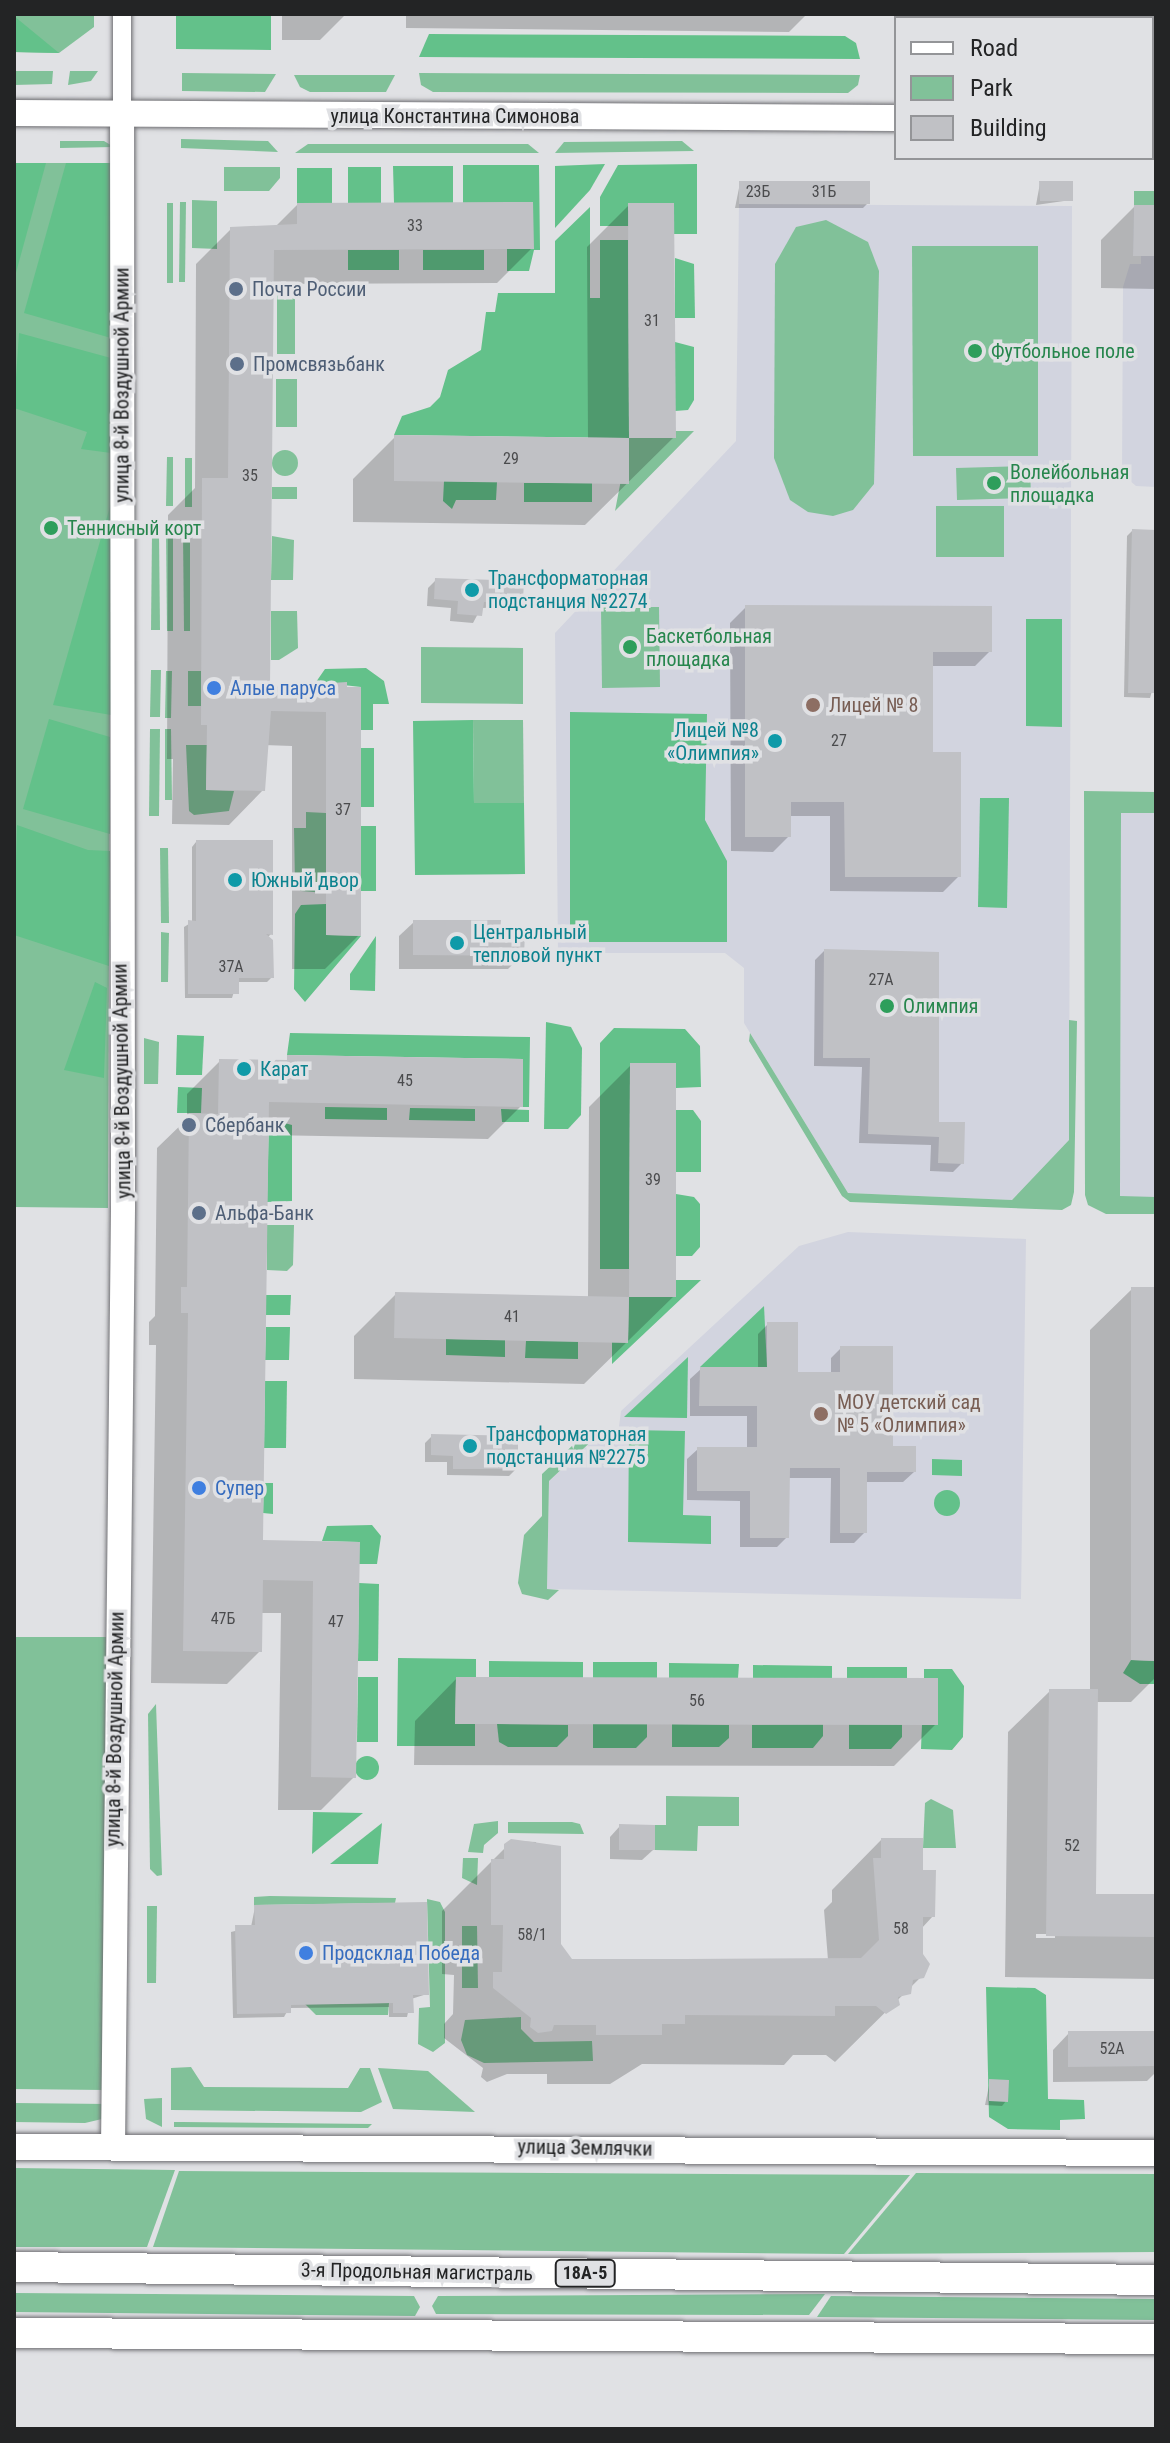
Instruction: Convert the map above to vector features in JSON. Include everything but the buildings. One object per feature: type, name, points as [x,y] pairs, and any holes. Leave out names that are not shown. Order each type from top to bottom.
[{"type":"highway","name":"3-я Продольная магистраль","points":[[14,2267],[1156,2280]]},
{"type":"highway","points":[[14,2333],[1156,2339]]},
{"type":"main road","name":"улица Константина Симонова","points":[[14,113],[894,118]]},
{"type":"main road","name":"улица Землячки","points":[[14,2147],[1156,2153]]},
{"type":"street","name":"улица 8-й Воздушной Армии","points":[[113,2148],[123,1219],[122,14]]},
{"type":"shaded area","points":[[935,14],[1118,14],[1026,16]]},
{"type":"shaded area","name":"Лицей № 8","points":[[739,204],[1072,206],[1069,1140],[1012,1200],[848,1193],[744,1023],[744,968],[725,953],[558,953],[555,633],[736,441]]},
{"type":"shaded area","points":[[1134,205],[1156,205],[1156,487],[1136,486],[1122,474],[1123,287],[1130,264],[1141,264],[1141,256],[1133,256]]},
{"type":"shaded area","points":[[1121,813],[1156,813],[1156,1197],[1120,1197]]},
{"type":"shaded area","name":"МОУ детский сад № 5 «Олимпия»","points":[[848,1232],[1026,1239],[1021,1599],[547,1589],[549,1481],[599,1435],[618,1434],[621,1411],[799,1246]]},
{"type":"green space","points":[[14,14],[94,14],[94,27],[59,53],[14,52]]},
{"type":"green space","points":[[176,14],[271,14],[271,50],[176,49]]},
{"type":"green space","points":[[14,16],[59,53],[14,52]]},
{"type":"green space","points":[[429,34],[845,36],[856,43],[860,59],[419,57]]},
{"type":"green space","points":[[14,71],[53,71],[52,84],[14,85]]},
{"type":"green space","points":[[70,71],[98,71],[91,81],[68,85]]},
{"type":"green space","points":[[182,73],[276,74],[265,92],[182,91]]},
{"type":"green space","points":[[419,73],[860,75],[858,85],[848,93],[433,92],[421,85]]},
{"type":"green space","points":[[294,75],[395,75],[386,92],[310,92],[300,87]]},
{"type":"green space","points":[[181,139],[268,141],[278,152],[181,148]]},
{"type":"green space","points":[[60,141],[104,141],[114,147],[60,148]]},
{"type":"green space","points":[[682,141],[694,151],[555,153],[564,142]]},
{"type":"green space","points":[[308,144],[528,144],[539,153],[295,153]]},
{"type":"green space","points":[[14,163],[112,163],[108,1208],[14,1207]]},
{"type":"green space","points":[[14,163],[46,163],[14,280]]},
{"type":"green space","points":[[66,163],[112,163],[111,338],[24,313]]},
{"type":"green space","points":[[605,164],[590,190],[555,228],[555,166]]},
{"type":"green space","points":[[697,164],[697,234],[674,234],[673,203],[628,226],[600,226],[600,197],[618,165]]},
{"type":"green space","points":[[463,165],[539,165],[540,250],[534,250],[529,271],[507,271],[507,249],[533,249],[533,203],[463,203]]},
{"type":"green space","points":[[393,166],[453,166],[453,203],[394,203]]},
{"type":"green space","points":[[224,167],[280,167],[280,178],[269,191],[224,191]]},
{"type":"green space","points":[[348,167],[381,167],[381,203],[348,203]]},
{"type":"green space","points":[[297,168],[332,168],[332,203],[297,203]]},
{"type":"green space","points":[[1134,191],[1156,191],[1156,205],[1134,205]]},
{"type":"green space","points":[[192,200],[217,201],[217,249],[192,248]]},
{"type":"green space","points":[[180,202],[186,202],[185,282],[179,282]]},
{"type":"green space","points":[[167,203],[173,203],[173,283],[167,283]]},
{"type":"green space","points":[[590,207],[590,298],[600,298],[600,240],[628,240],[629,438],[394,435],[402,416],[430,407],[440,397],[448,370],[481,350],[486,312],[495,312],[498,293],[555,293],[555,241]]},
{"type":"green space","points":[[826,220],[868,242],[879,271],[874,484],[853,510],[833,516],[808,512],[790,500],[774,458],[775,264],[796,227]]},
{"type":"green space","name":"Футбольное поле","points":[[912,246],[1038,246],[1038,456],[913,456]]},
{"type":"green space","points":[[348,250],[399,250],[399,270],[348,270]]},
{"type":"green space","points":[[423,250],[484,250],[484,270],[423,270]]},
{"type":"green space","points":[[675,258],[694,264],[695,318],[675,318]]},
{"type":"green space","points":[[277,289],[295,289],[295,354],[277,354]]},
{"type":"green space","points":[[19,333],[111,358],[111,453],[81,449],[87,432],[14,408]]},
{"type":"green space","points":[[675,342],[694,347],[694,400],[688,410],[675,411]]},
{"type":"green space","points":[[276,379],[297,379],[297,427],[276,427]]},
{"type":"green space","points":[[675,431],[694,431],[615,511],[629,438],[675,438]]},
{"type":"green space","points":[[285,450],[294,454],[298,463],[294,472],[285,476],[276,472],[272,463],[276,454]]},
{"type":"green space","points":[[167,457],[173,457],[173,506],[166,506]]},
{"type":"green space","points":[[185,458],[192,458],[192,507],[185,507]]},
{"type":"green space","name":"Волейбольная площадка","points":[[1030,466],[1031,498],[957,500],[956,468]]},
{"type":"green space","points":[[444,481],[497,482],[496,500],[456,500],[452,509],[443,501]]},
{"type":"green space","points":[[524,483],[592,483],[592,502],[524,502]]},
{"type":"green space","points":[[272,487],[297,487],[297,499],[272,499]]},
{"type":"green space","points":[[111,503],[111,715],[53,705]]},
{"type":"green space","points":[[936,506],[1004,506],[1004,557],[936,557]]},
{"type":"green space","points":[[152,533],[159,533],[160,630],[151,630]]},
{"type":"green space","points":[[166,533],[173,533],[173,631],[167,631]]},
{"type":"green space","points":[[183,533],[190,533],[190,631],[184,631]]},
{"type":"green space","points":[[272,536],[294,540],[293,580],[271,580]]},
{"type":"green space","name":"Баскетбольная площадка","points":[[601,607],[659,607],[660,687],[602,688]]},
{"type":"green space","points":[[271,611],[297,611],[298,648],[279,660],[271,660]]},
{"type":"green space","points":[[1026,619],[1062,619],[1062,727],[1026,726]]},
{"type":"green space","points":[[421,647],[523,648],[523,704],[421,703]]},
{"type":"green space","points":[[366,668],[384,681],[389,704],[373,704],[373,730],[361,730],[361,687],[316,682],[325,669]]},
{"type":"green space","points":[[151,670],[161,670],[160,717],[150,717]]},
{"type":"green space","points":[[166,671],[172,671],[171,718],[165,718]]},
{"type":"green space","points":[[188,671],[201,671],[201,706],[188,706]]},
{"type":"green space","points":[[570,712],[707,714],[705,820],[727,861],[727,942],[570,942]]},
{"type":"green space","points":[[49,719],[110,737],[110,834],[23,809]]},
{"type":"green space","points":[[473,720],[523,720],[524,803],[474,803]]},
{"type":"green space","points":[[473,720],[474,803],[524,803],[525,874],[415,875],[413,721]]},
{"type":"green space","points":[[150,729],[160,729],[159,816],[149,816]]},
{"type":"green space","points":[[165,729],[171,729],[172,800],[165,800]]},
{"type":"green space","points":[[186,745],[207,745],[206,790],[234,791],[229,811],[194,815],[189,811]]},
{"type":"green space","points":[[361,748],[374,748],[374,807],[361,807]]},
{"type":"green space","points":[[1084,791],[1156,792],[1156,813],[1121,813],[1120,1196],[1156,1197],[1156,1214],[1106,1214],[1088,1205],[1085,1195]]},
{"type":"green space","points":[[980,798],[1009,798],[1007,908],[978,907]]},
{"type":"green space","points":[[306,812],[326,813],[326,893],[301,891],[295,884],[294,828],[306,828]]},
{"type":"green space","points":[[17,825],[88,850],[110,851],[109,966],[14,935]]},
{"type":"green space","points":[[361,826],[376,826],[376,891],[361,891]]},
{"type":"green space","points":[[160,848],[168,848],[169,923],[161,923]]},
{"type":"green space","points":[[326,904],[326,935],[361,936],[305,1002],[294,989],[295,914],[301,905]]},
{"type":"green space","points":[[161,932],[169,933],[168,982],[161,982]]},
{"type":"green space","points":[[376,936],[375,991],[350,990],[350,974]]},
{"type":"green space","points":[[95,982],[107,988],[104,1078],[64,1070]]},
{"type":"green space","points":[[1069,1020],[1077,1021],[1074,1192],[1071,1205],[1062,1210],[850,1202],[842,1196],[749,1041],[750,1033],[848,1193],[1012,1200],[1069,1140]]},
{"type":"green space","points":[[546,1022],[571,1027],[582,1048],[581,1115],[568,1129],[544,1129]]},
{"type":"green space","points":[[614,1028],[685,1029],[700,1046],[701,1087],[676,1088],[676,1063],[630,1063],[629,1269],[600,1269],[600,1043]]},
{"type":"green space","points":[[290,1033],[530,1037],[529,1107],[523,1107],[523,1059],[287,1055]]},
{"type":"green space","points":[[177,1035],[204,1036],[202,1075],[176,1075]]},
{"type":"green space","points":[[144,1038],[159,1042],[158,1084],[144,1084]]},
{"type":"green space","points":[[178,1087],[202,1088],[201,1113],[177,1113]]},
{"type":"green space","points":[[325,1107],[387,1108],[387,1120],[325,1119]]},
{"type":"green space","points":[[410,1108],[475,1109],[475,1121],[409,1120]]},
{"type":"green space","points":[[501,1109],[529,1110],[529,1122],[502,1122]]},
{"type":"green space","points":[[676,1110],[693,1110],[701,1121],[701,1172],[676,1172]]},
{"type":"green space","points":[[269,1119],[292,1125],[292,1201],[267,1202]]},
{"type":"green space","points":[[676,1194],[694,1197],[700,1204],[700,1247],[692,1256],[676,1256]]},
{"type":"green space","points":[[267,1225],[294,1225],[293,1265],[287,1271],[267,1270]]},
{"type":"green space","points":[[676,1280],[701,1280],[612,1364],[612,1342],[628,1342],[629,1297],[675,1297]]},
{"type":"green space","points":[[266,1295],[291,1295],[290,1315],[266,1315]]},
{"type":"green space","points":[[764,1306],[767,1367],[700,1367]]},
{"type":"green space","points":[[266,1327],[290,1327],[289,1360],[265,1360]]},
{"type":"green space","points":[[446,1339],[505,1340],[505,1357],[446,1355]]},
{"type":"green space","points":[[526,1341],[578,1341],[578,1359],[525,1358]]},
{"type":"green space","points":[[688,1357],[687,1418],[624,1417]]},
{"type":"green space","points":[[265,1381],[287,1381],[286,1448],[264,1448]]},
{"type":"green space","points":[[618,1430],[598,1435],[549,1481],[547,1589],[559,1590],[548,1600],[522,1594],[518,1583],[524,1535],[542,1516],[542,1474],[587,1432]]},
{"type":"green space","points":[[629,1430],[685,1431],[683,1515],[711,1516],[711,1544],[628,1542]]},
{"type":"green space","points":[[932,1459],[962,1460],[962,1476],[932,1475]]},
{"type":"green space","points":[[264,1483],[273,1483],[273,1514],[263,1513]]},
{"type":"green space","points":[[947,1490],[956,1494],[960,1503],[956,1512],[947,1516],[938,1512],[934,1503],[938,1494]]},
{"type":"green space","points":[[372,1525],[381,1536],[377,1564],[359,1564],[359,1542],[322,1541],[327,1526]]},
{"type":"green space","points":[[359,1583],[379,1584],[378,1661],[358,1661]]},
{"type":"green space","points":[[14,1637],[106,1637],[104,2090],[14,2089]]},
{"type":"green space","points":[[398,1658],[476,1659],[476,1678],[456,1678],[455,1724],[475,1724],[475,1746],[397,1746]]},
{"type":"green space","points":[[1131,1660],[1156,1661],[1156,1684],[1140,1684],[1123,1673]]},
{"type":"green space","points":[[489,1661],[583,1662],[583,1678],[489,1678]]},
{"type":"green space","points":[[593,1662],[657,1662],[657,1678],[593,1678]]},
{"type":"green space","points":[[669,1663],[739,1664],[738,1678],[669,1678]]},
{"type":"green space","points":[[753,1665],[832,1666],[832,1678],[753,1678]]},
{"type":"green space","points":[[847,1667],[907,1667],[907,1678],[847,1678]]},
{"type":"green space","points":[[924,1669],[952,1669],[964,1686],[963,1737],[952,1750],[921,1749],[922,1724],[938,1724],[938,1679],[924,1678]]},
{"type":"green space","points":[[358,1677],[378,1677],[378,1742],[357,1742]]},
{"type":"green space","points":[[156,1704],[162,1875],[157,1876],[150,1869],[148,1714]]},
{"type":"green space","points":[[497,1724],[568,1725],[568,1736],[557,1747],[508,1747],[499,1742]]},
{"type":"green space","points":[[593,1724],[647,1724],[647,1737],[636,1748],[593,1748]]},
{"type":"green space","points":[[672,1724],[729,1725],[729,1738],[719,1747],[672,1747]]},
{"type":"green space","points":[[823,1724],[823,1736],[813,1748],[752,1748],[752,1725]]},
{"type":"green space","points":[[849,1724],[902,1724],[902,1737],[891,1749],[849,1749]]},
{"type":"green space","points":[[367,1756],[378,1763],[379,1768],[372,1779],[367,1780],[356,1773],[355,1768],[362,1757]]},
{"type":"green space","points":[[666,1796],[739,1797],[739,1826],[698,1826],[697,1851],[655,1850],[655,1825],[666,1825]]},
{"type":"green space","points":[[931,1799],[953,1810],[956,1848],[923,1848],[925,1803]]},
{"type":"green space","points":[[313,1812],[363,1813],[312,1854]]},
{"type":"green space","points":[[498,1821],[498,1833],[484,1845],[483,1853],[468,1852],[474,1824]]},
{"type":"green space","points":[[508,1822],[572,1822],[580,1824],[584,1834],[508,1833]]},
{"type":"green space","points":[[382,1823],[378,1864],[330,1864]]},
{"type":"green space","points":[[463,1858],[478,1858],[477,1885],[462,1878]]},
{"type":"green space","points":[[254,1897],[396,1898],[395,1903],[254,1905]]},
{"type":"green space","points":[[427,1899],[440,1902],[445,1912],[445,2043],[433,2052],[418,2044],[419,2008],[430,2007]]},
{"type":"green space","points":[[147,1906],[157,1906],[156,1983],[147,1983]]},
{"type":"green space","points":[[462,1926],[477,1926],[478,1988],[462,1988]]},
{"type":"green space","points":[[986,1987],[1035,1988],[1046,1995],[1048,2099],[1084,2100],[1085,2119],[1060,2120],[1060,2130],[1008,2129],[989,2117]]},
{"type":"green space","points":[[389,2003],[388,2015],[316,2015],[305,2004]]},
{"type":"green space","points":[[521,2017],[521,2029],[534,2042],[592,2041],[593,2061],[484,2063],[467,2055],[461,2040],[465,2020]]},
{"type":"green space","points":[[191,2067],[204,2087],[348,2088],[360,2068],[370,2068],[382,2102],[361,2112],[171,2110],[171,2068]]},
{"type":"green space","points":[[378,2068],[428,2071],[475,2112],[393,2109]]},
{"type":"green space","points":[[162,2098],[162,2127],[146,2119],[144,2099]]},
{"type":"green space","points":[[14,2103],[108,2104],[102,2119],[85,2123],[14,2122]]},
{"type":"green space","points":[[174,2122],[372,2124],[368,2128],[174,2127]]},
{"type":"green space","points":[[14,2168],[175,2170],[147,2247],[14,2247]]},
{"type":"green space","points":[[179,2171],[910,2175],[844,2254],[153,2247]]},
{"type":"green space","points":[[916,2173],[1156,2174],[1156,2252],[848,2254]]},
{"type":"green space","points":[[14,2293],[414,2296],[420,2307],[415,2316],[14,2312]]},
{"type":"green space","points":[[825,2294],[809,2315],[436,2314],[432,2306],[438,2296]]},
{"type":"green space","points":[[831,2296],[1156,2299],[1156,2320],[817,2317]]},
{"type":"place","name":"Почта России","points":[[236,289]]},
{"type":"place","name":"Футбольное поле","points":[[975,351]]},
{"type":"place","name":"Промсвязьбанк","points":[[237,364]]},
{"type":"place","name":"Волейбольная площадка","points":[[994,483]]},
{"type":"place","name":"Теннисный корт","points":[[51,528]]},
{"type":"place","name":"Трансформаторная подстанция №2274","points":[[472,590]]},
{"type":"place","name":"Баскетбольная площадка","points":[[630,647]]},
{"type":"place","name":"Алые паруса","points":[[214,688]]},
{"type":"place","name":"Лицей № 8","points":[[813,705]]},
{"type":"place","name":"Лицей №8 «Олимпия»","points":[[775,741]]},
{"type":"place","name":"Южный двор","points":[[235,880]]},
{"type":"place","name":"Центральный тепловой пункт","points":[[457,943]]},
{"type":"place","name":"Олимпия","points":[[887,1006]]},
{"type":"place","name":"Карат","points":[[244,1069]]},
{"type":"place","name":"Сбербанк","points":[[189,1125]]},
{"type":"place","name":"Альфа-Банк","points":[[199,1213]]},
{"type":"place","name":"МОУ детский сад № 5 «Олимпия»","points":[[821,1414]]},
{"type":"place","name":"Трансформаторная подстанция №2275","points":[[470,1446]]},
{"type":"place","name":"Супер","points":[[199,1488]]},
{"type":"place","name":"Продсклад Победа","points":[[306,1953]]}]
